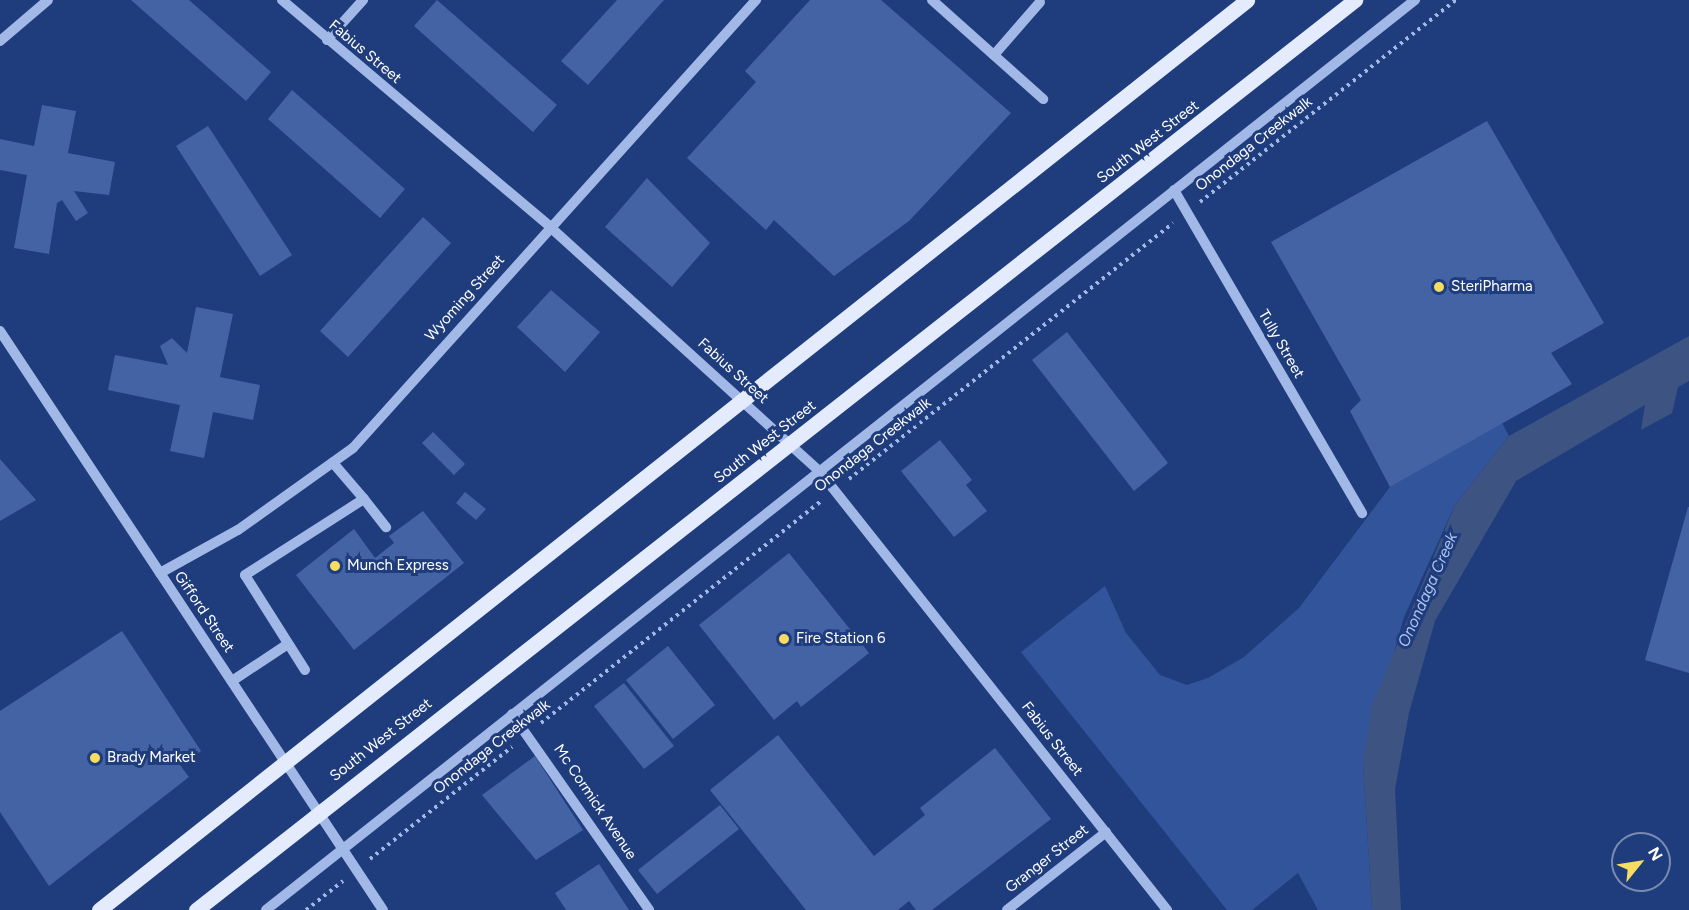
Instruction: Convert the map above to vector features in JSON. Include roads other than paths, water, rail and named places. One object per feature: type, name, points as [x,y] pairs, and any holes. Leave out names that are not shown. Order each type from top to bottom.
[{"type":"main road","points":[[99,910],[1247,0]]},
{"type":"main road","name":"South West Street","points":[[196,910],[1355,0]]},
{"type":"street","points":[[0,41],[48,0]]},
{"type":"street","name":"Fabius Street","points":[[282,0],[549,226],[792,444],[820,472],[836,489],[1167,910]]},
{"type":"street","points":[[327,40],[363,0]]},
{"type":"street","name":"Wyoming Street","points":[[160,573],[238,530],[333,463],[756,0]]},
{"type":"street","points":[[933,0],[1043,99]]},
{"type":"street","points":[[266,910],[1415,0]]},
{"type":"street","points":[[994,55],[1041,2]]},
{"type":"street","name":"Tully Street","points":[[1174,190],[1362,513]]},
{"type":"street","name":"Gifford Street","points":[[0,331],[383,910]]},
{"type":"street","points":[[333,463],[387,527]]},
{"type":"street","points":[[304,670],[245,575],[364,499]]},
{"type":"street","points":[[232,681],[288,644]]},
{"type":"street","name":"Mc Cormick Avenue","points":[[512,714],[649,910]]},
{"type":"street","name":"Granger Street","points":[[1007,910],[1106,832]]},
{"type":"water","name":"Onondaga Creek","points":[[1689,336],[1689,381],[1678,387],[1672,413],[1641,430],[1645,405],[1516,481],[1435,621],[1409,713],[1395,789],[1401,910],[1372,910],[1363,762],[1372,705],[1455,505],[1509,436]]},
{"type":"place","name":"SteriPharma","points":[[1439,287]]},
{"type":"place","name":"Munch Express","points":[[335,566]]},
{"type":"place","name":"Fire Station 6","points":[[784,639]]},
{"type":"place","name":"Brady Market","points":[[95,758]]}]
